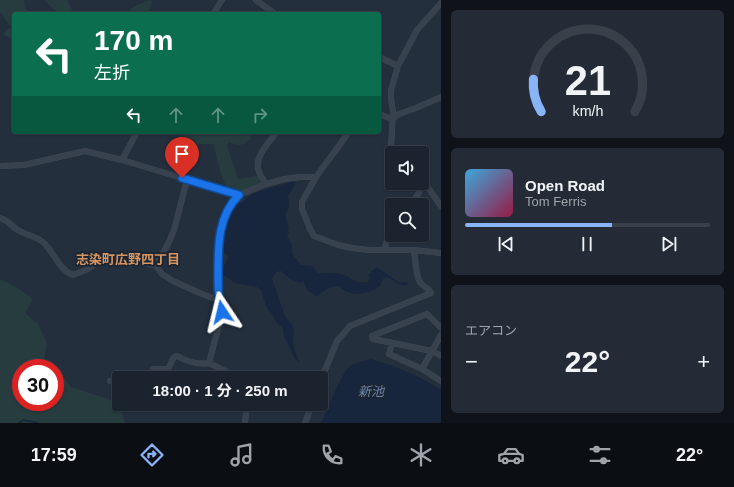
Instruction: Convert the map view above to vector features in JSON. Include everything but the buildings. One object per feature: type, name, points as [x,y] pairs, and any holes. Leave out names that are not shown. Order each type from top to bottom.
[{"type":"street","points":[[214,12],[222,0]]},
{"type":"street","points":[[256,0],[272,12]]},
{"type":"street","points":[[391,146],[393,112],[391,90],[398,66],[417,30],[441,3]]},
{"type":"street","points":[[381,58],[398,66]]},
{"type":"street","points":[[392,119],[399,114],[441,97]]},
{"type":"street","points":[[381,115],[392,119]]},
{"type":"street","points":[[122,160],[136,134]]},
{"type":"street","points":[[266,184],[259,171],[258,164],[263,149],[275,134]]},
{"type":"street","points":[[348,134],[316,177],[302,202],[302,209],[314,236],[338,245],[352,248],[441,252]]},
{"type":"street","points":[[0,166],[24,165],[85,151],[122,160],[239,195]]},
{"type":"street","points":[[209,363],[222,312],[218,300],[219,238],[232,201],[239,195],[266,184],[285,179],[316,177]]},
{"type":"street","points":[[156,266],[174,230],[186,180]]},
{"type":"street","points":[[429,189],[441,206]]},
{"type":"street","points":[[0,218],[8,220],[15,229],[40,239],[46,244],[66,273],[73,275],[86,270],[102,259],[114,259],[130,264],[139,261],[156,266],[162,274],[173,281],[218,300]]},
{"type":"street","points":[[385,250],[387,242]]},
{"type":"street","points":[[325,371],[337,341],[350,326],[432,293],[420,284],[414,250]]},
{"type":"street","points":[[441,328],[427,314],[372,336],[373,339],[432,351],[441,356]]},
{"type":"street","points":[[422,369],[441,335]]},
{"type":"street","points":[[392,344],[389,354],[422,369],[441,381]]},
{"type":"street","points":[[152,371],[153,369],[168,369],[174,357],[177,356],[190,361],[205,364],[209,363],[226,371]]},
{"type":"street","points":[[245,423],[246,411]]},
{"type":"street","points":[[305,423],[309,411]]},
{"type":"green space","points":[[0,0],[24,0],[25,9],[33,12],[12,12],[12,40],[3,34],[11,27],[0,12]]},
{"type":"green space","points":[[45,0],[67,0],[72,10],[72,12],[60,12],[56,11]]},
{"type":"green space","points":[[149,0],[152,2],[148,12],[128,12],[135,6]]},
{"type":"green space","points":[[176,134],[250,134],[251,138],[246,143],[236,145],[229,142],[227,146],[238,179],[258,176],[261,184],[242,192],[226,186],[220,171],[213,144],[200,144],[193,148]]},
{"type":"green space","points":[[0,279],[16,287],[33,299],[25,313],[38,324],[47,343],[44,359],[12,359],[12,411],[64,411],[64,378],[71,387],[112,400],[112,411],[122,411],[125,423],[0,423]]},
{"type":"water","points":[[295,182],[288,196],[289,206],[285,214],[289,228],[287,230],[289,233],[287,237],[292,245],[292,254],[301,265],[312,266],[318,273],[338,273],[363,283],[368,282],[370,278],[369,275],[377,267],[398,282],[408,282],[407,285],[401,285],[386,277],[383,279],[380,286],[364,293],[354,294],[339,286],[336,286],[317,296],[308,291],[303,281],[300,283],[290,279],[281,271],[276,272],[272,279],[285,316],[293,326],[293,343],[300,363],[295,359],[284,336],[283,328],[276,322],[266,306],[261,290],[257,287],[235,283],[223,275],[223,268],[228,258],[227,254],[221,253],[221,243],[223,241],[226,222],[229,214],[236,204],[265,189]]},
{"type":"water","name":"新池","points":[[371,359],[389,365],[425,380],[441,390],[441,423],[321,423],[326,411],[328,411],[328,407],[338,384],[346,370],[350,366]]},
{"type":"waterway","points":[[19,423],[23,420],[38,423]]},
{"type":"district","name":"志染町広野四丁目","points":[[128,259]]},
{"type":"route","points":[[182,178],[239,195],[232,201],[219,238],[218,300],[222,312]]}]
